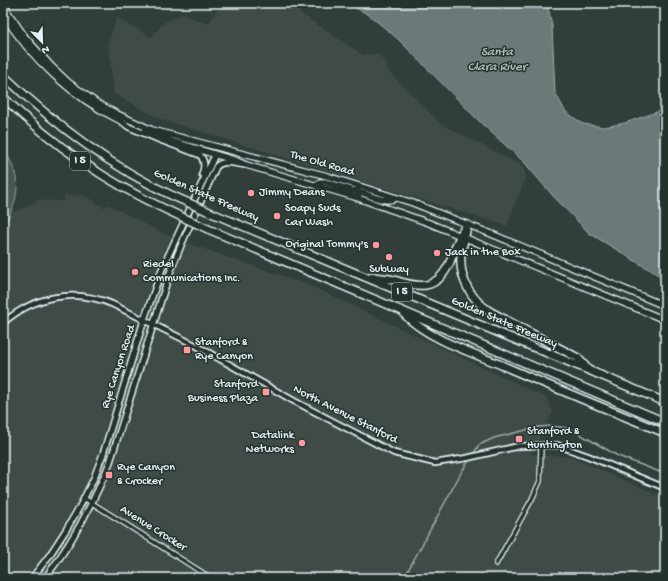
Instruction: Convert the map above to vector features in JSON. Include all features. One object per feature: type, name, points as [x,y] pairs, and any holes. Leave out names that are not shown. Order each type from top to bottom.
[{"type":"highway","name":"Golden State Freeway","points":[[3,75],[47,115],[90,148],[129,172],[173,196],[665,402]]},
{"type":"highway","name":"I 5","points":[[3,97],[36,128],[71,155],[116,183],[167,210],[402,312],[665,422]]},
{"type":"highway","points":[[362,276],[392,280],[410,285],[425,285],[432,283],[442,275],[446,269],[467,225]]},
{"type":"highway","points":[[463,236],[461,254],[462,273],[468,289],[478,303],[502,319],[578,358],[589,370]]},
{"type":"highway","points":[[402,312],[412,322],[451,344],[553,388],[665,433]]},
{"type":"main road","name":"The Old Road","points":[[3,5],[25,37],[48,66]]},
{"type":"main road","name":"The Old Road","points":[[3,14],[19,37],[67,86],[121,122],[144,132],[174,142],[354,197],[463,236],[665,320]]},
{"type":"main road","name":"The Old Road","points":[[55,73],[97,103],[152,130],[327,176],[413,203],[665,306]]},
{"type":"main road","points":[[121,122],[160,140],[194,152],[200,155],[204,160],[204,169],[179,234]]},
{"type":"main road","name":"Rye Canyon Road","points":[[174,261],[173,255],[214,161],[216,147]]},
{"type":"main road","name":"Rye Canyon Road","points":[[32,578],[56,546],[94,478],[103,454],[144,320],[162,269],[215,155]]},
{"type":"main road","name":"Rye Canyon Road","points":[[45,578],[67,548],[92,503],[110,462],[174,261],[218,165],[225,162],[246,165]]},
{"type":"main road","points":[[316,186],[320,182],[325,182],[354,191],[358,190],[360,187]]},
{"type":"main road","points":[[354,197],[363,193],[383,200],[391,201],[396,198]]},
{"type":"street","name":"North Avenue Stanford","points":[[3,323],[30,305],[52,297],[67,295],[100,299],[217,357],[294,401],[394,452],[436,463],[467,458],[519,446],[557,445],[573,450],[665,488]]},
{"type":"street","points":[[496,564],[532,499],[540,481],[541,445]]},
{"type":"street","name":"Avenue Crocker","points":[[84,498],[211,578]]},
{"type":"street","points":[[663,578],[665,573]]},
{"type":"shaded area","points":[[222,3],[295,4],[300,13],[363,55],[376,53],[386,62],[388,71],[441,124],[519,164],[524,170],[526,176],[507,226],[160,119],[114,94],[108,42],[117,18],[151,37],[165,22],[182,14],[208,24]]},
{"type":"shaded area","points":[[3,148],[14,168],[17,187],[13,206],[3,227]]},
{"type":"shaded area","points":[[64,195],[86,196],[105,208],[107,204],[165,234],[190,244],[311,286],[547,398],[553,412],[531,454],[571,457],[665,498],[665,578],[6,578],[3,576],[3,227],[9,214],[28,206],[37,200],[64,201]]},
{"type":"water","name":"Santa Clara River","points":[[346,3],[547,3],[552,25],[555,92],[565,111],[583,124],[604,127],[625,123],[665,109],[665,279],[589,233],[553,196],[524,162],[482,124],[398,39],[369,15]]},
{"type":"waterway","points":[[472,456],[479,445],[494,438],[538,427],[551,426],[568,428],[618,456],[665,474]]},
{"type":"waterway","points":[[404,578],[470,459]]},
{"type":"place","name":"Jimmy Deans","points":[[251,193]]},
{"type":"place","name":"Soapy Suds Car Wash","points":[[277,216]]},
{"type":"place","name":"Original Tommy's","points":[[376,245]]},
{"type":"place","name":"Jack in the Box","points":[[437,253]]},
{"type":"place","name":"Subway","points":[[389,257]]},
{"type":"place","name":"Riedel Communications Inc.","points":[[135,272]]},
{"type":"place","name":"Stanford & Rye Canyon","points":[[187,350]]},
{"type":"place","name":"Stanford Business Plaza","points":[[266,392]]},
{"type":"place","name":"Stanford & Huntington","points":[[519,439]]},
{"type":"place","name":"Datalink Networks","points":[[302,443]]},
{"type":"place","name":"Rye Canyon & Crocker","points":[[109,475]]}]
